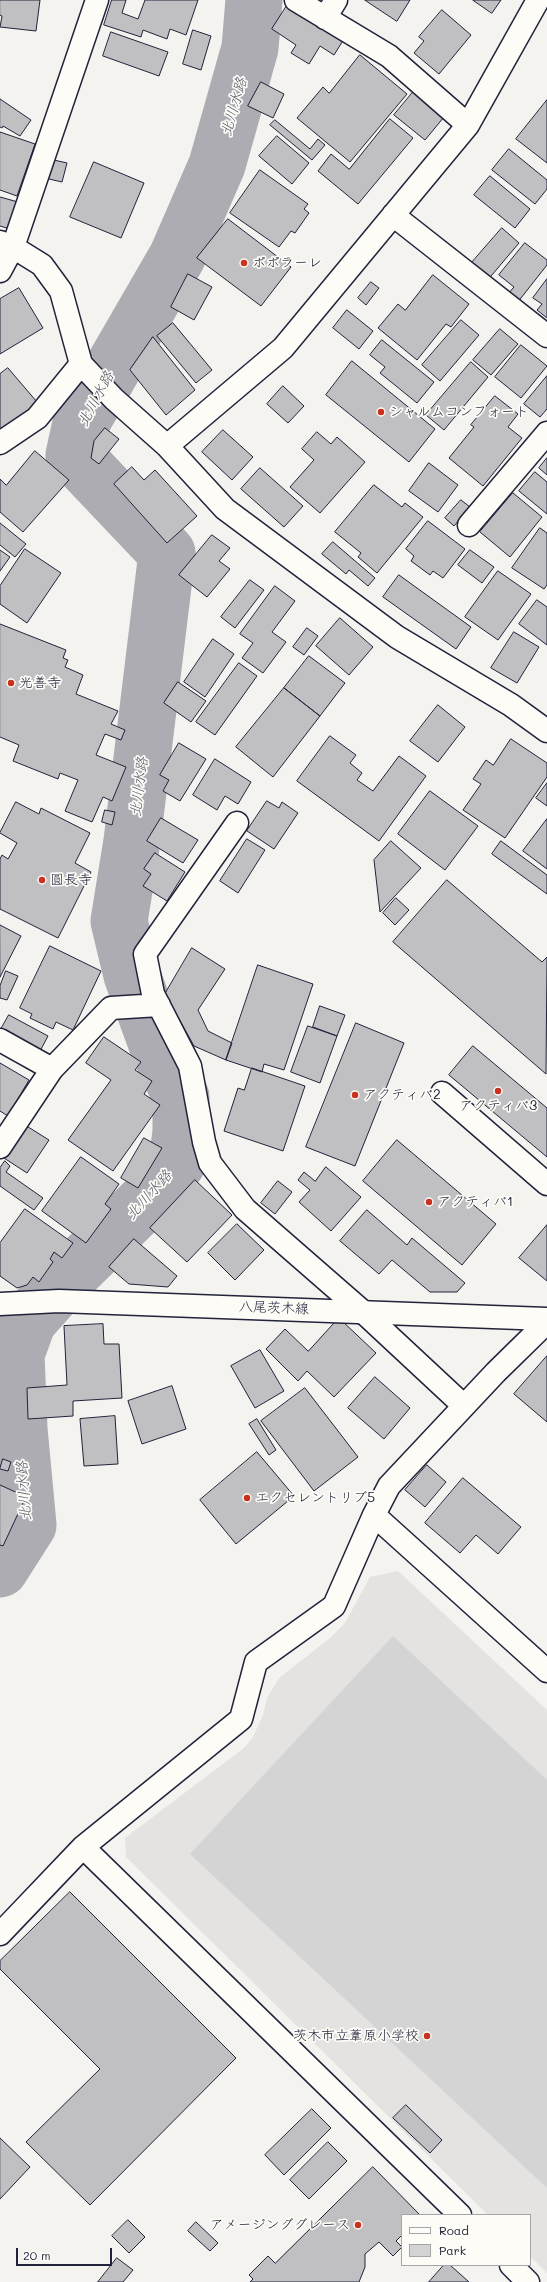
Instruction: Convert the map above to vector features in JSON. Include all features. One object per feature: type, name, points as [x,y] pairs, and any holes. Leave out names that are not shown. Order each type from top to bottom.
[{"type":"street","points":[[0,271],[7,244],[97,0]]},
{"type":"street","points":[[296,0],[331,9],[389,56],[468,125]]},
{"type":"street","points":[[167,446],[284,348],[468,125],[538,0]]},
{"type":"street","points":[[393,215],[547,336]]},
{"type":"street","points":[[7,244],[42,265],[61,291],[81,364],[114,399],[167,446],[225,509],[397,637],[511,705],[547,731]]},
{"type":"street","points":[[0,443],[37,418],[81,364]]},
{"type":"street","points":[[469,525],[547,433]]},
{"type":"street","points":[[237,822],[145,954],[154,994],[190,1066],[204,1142],[210,1163],[245,1209],[362,1311],[464,1406]]},
{"type":"street","points":[[0,1147],[52,1069],[111,1008],[159,1006]]},
{"type":"street","points":[[0,1040],[52,1069]]},
{"type":"street","points":[[442,1093],[547,1184]]},
{"type":"street","name":"八尾茨木線","points":[[9,1303],[58,1301],[362,1311],[547,1320]]},
{"type":"street","points":[[0,1934],[83,1847],[241,1719],[256,1662],[334,1606],[374,1515],[390,1486],[464,1406],[547,1320]]},
{"type":"street","points":[[374,1515],[547,1671]]},
{"type":"street","points":[[83,1847],[459,2214]]},
{"type":"street","points":[[512,2266],[528,2282]]},
{"type":"shaded area","name":"茨木市立葦原小学校","points":[[398,1571],[547,1710],[547,2273],[531,2257],[531,2214],[487,2214],[126,1857],[125,1838],[244,1748],[253,1737],[263,1715],[267,1698],[279,1678],[330,1638],[345,1623],[370,1577]]},
{"type":"green space","name":"茨木市立葦原小学校","points":[[393,1636],[547,1780],[547,2188],[190,1854]]},
{"type":"building","points":[[0,0],[40,0],[36,31],[0,27],[2,16],[0,15]]},
{"type":"building","points":[[112,0],[126,0],[122,13],[138,19],[145,0],[198,0],[186,35],[170,29],[167,39],[143,30],[141,37],[104,25]]},
{"type":"building","points":[[365,0],[410,0],[397,21]]},
{"type":"building","points":[[473,0],[501,0],[492,13]]},
{"type":"building","points":[[288,4],[344,39],[334,55],[320,46],[309,64],[291,53],[296,45],[272,29]]},
{"type":"building","points":[[442,10],[471,35],[439,74],[414,53],[424,41],[419,37]]},
{"type":"building","points":[[193,30],[211,36],[201,70],[183,64]]},
{"type":"building","points":[[111,32],[168,52],[159,76],[103,56]]},
{"type":"building","points":[[360,55],[407,94],[350,162],[297,118],[323,87],[329,93]]},
{"type":"building","points":[[261,82],[284,94],[273,118],[248,106]]},
{"type":"building","points":[[414,91],[444,117],[425,140],[394,115]]},
{"type":"building","points":[[0,99],[31,120],[20,136],[3,126],[2,128],[0,127]]},
{"type":"building","points":[[547,100],[547,163],[516,139]]},
{"type":"building","points":[[390,119],[413,138],[358,204],[318,171],[331,154],[349,169]]},
{"type":"building","points":[[275,120],[310,149],[318,139],[325,145],[312,160],[270,125]]},
{"type":"building","points":[[0,132],[35,144],[17,196],[0,190]]},
{"type":"building","points":[[277,136],[309,163],[292,184],[259,156]]},
{"type":"building","points":[[509,149],[547,180],[547,189],[535,204],[492,170]]},
{"type":"building","points":[[54,160],[67,163],[62,182],[49,179]]},
{"type":"building","points":[[94,162],[144,183],[121,238],[70,217]]},
{"type":"building","points":[[260,170],[308,204],[304,209],[309,213],[295,233],[291,231],[279,247],[230,213]]},
{"type":"building","points":[[490,176],[530,209],[515,228],[474,195]]},
{"type":"building","points":[[0,197],[18,202],[10,229],[0,226]]},
{"type":"building","name":"ポポラーレ","points":[[228,219],[291,267],[261,306],[197,258]]},
{"type":"building","points":[[502,228],[519,243],[486,282],[468,267]]},
{"type":"building","points":[[525,243],[547,260],[547,265],[517,303],[507,295],[514,287],[499,275]]},
{"type":"building","points":[[188,274],[212,287],[194,320],[171,307]]},
{"type":"building","points":[[433,275],[469,304],[451,327],[446,324],[417,360],[378,328],[398,304],[405,310]]},
{"type":"building","points":[[547,279],[547,318],[537,310],[542,304],[533,298]]},
{"type":"building","points":[[371,282],[379,288],[366,305],[358,298]]},
{"type":"building","points":[[19,288],[43,328],[0,354],[0,299]]},
{"type":"building","points":[[347,310],[373,331],[359,349],[333,328]]},
{"type":"building","points":[[461,320],[479,335],[440,381],[422,365]]},
{"type":"building","points":[[173,323],[212,370],[196,383],[157,336]]},
{"type":"building","points":[[500,329],[518,344],[491,375],[473,360]]},
{"type":"building","points":[[153,337],[195,390],[166,415],[130,370]]},
{"type":"building","points":[[382,340],[434,382],[417,403],[380,373],[385,367],[370,355]]},
{"type":"building","points":[[521,345],[547,366],[521,398],[495,377]]},
{"type":"building","name":"シャルムコンフォート","points":[[352,361],[435,429],[409,462],[326,395]]},
{"type":"building","points":[[471,362],[488,377],[444,430],[426,415]]},
{"type":"building","points":[[8,368],[37,402],[0,435],[0,374]]},
{"type":"building","points":[[547,376],[547,409],[540,417],[524,404]]},
{"type":"building","points":[[283,386],[304,406],[288,423],[267,404]]},
{"type":"building","points":[[495,396],[518,414],[508,427],[522,438],[483,486],[449,458],[474,427],[471,425]]},
{"type":"building","points":[[105,428],[119,439],[99,464],[91,458],[94,441]]},
{"type":"building","points":[[223,430],[253,457],[232,480],[202,452]]},
{"type":"building","points":[[317,432],[331,444],[337,437],[365,462],[320,513],[290,487],[314,460],[302,449]]},
{"type":"building","points":[[35,451],[69,480],[23,532],[0,512],[0,479],[6,485]]},
{"type":"building","points":[[547,458],[547,475],[539,468]]},
{"type":"building","points":[[429,463],[458,485],[438,512],[409,491]]},
{"type":"building","points":[[132,467],[144,480],[155,470],[197,516],[167,543],[114,484]]},
{"type":"building","points":[[260,468],[303,506],[284,527],[241,489]]},
{"type":"building","points":[[535,472],[547,482],[547,514],[519,491]]},
{"type":"building","points":[[374,485],[402,507],[405,503],[423,517],[377,573],[358,557],[361,553],[335,532]]},
{"type":"building","points":[[513,493],[542,517],[510,557],[480,532]]},
{"type":"building","points":[[461,500],[470,507],[454,526],[445,518]]},
{"type":"building","points":[[428,521],[465,549],[443,578],[433,571],[430,575],[411,561],[414,556],[406,549]]},
{"type":"building","points":[[0,523],[26,544],[15,557],[0,545]]},
{"type":"building","points":[[540,528],[547,533],[547,585],[544,589],[512,568]]},
{"type":"building","points":[[212,535],[230,548],[219,561],[230,569],[207,597],[179,575]]},
{"type":"building","points":[[333,542],[375,578],[368,586],[349,570],[346,574],[322,554]]},
{"type":"building","points":[[25,549],[61,573],[27,623],[0,604],[0,586]]},
{"type":"building","points":[[0,550],[10,557],[0,571]]},
{"type":"building","points":[[470,550],[494,567],[482,583],[458,565]]},
{"type":"building","points":[[498,571],[531,594],[498,640],[465,617]]},
{"type":"building","points":[[399,575],[471,627],[456,649],[383,597]]},
{"type":"building","points":[[250,580],[264,590],[235,628],[221,617]]},
{"type":"building","points":[[275,586],[295,601],[272,632],[286,642],[263,673],[242,658],[253,643],[240,634]]},
{"type":"building","points":[[537,600],[547,607],[547,645],[519,624]]},
{"type":"building","points":[[340,618],[373,647],[349,675],[316,646]]},
{"type":"building","points":[[0,624],[66,650],[63,658],[68,660],[65,667],[83,675],[76,694],[118,711],[111,724],[125,730],[121,740],[105,734],[96,755],[126,767],[112,801],[103,797],[92,822],[65,811],[78,780],[60,773],[58,779],[13,761],[19,745],[0,737]]},
{"type":"building","points":[[307,628],[318,636],[304,655],[293,647]]},
{"type":"building","points":[[514,632],[539,647],[517,683],[491,668]]},
{"type":"building","points":[[213,639],[234,654],[205,697],[184,682]]},
{"type":"building","points":[[309,656],[345,683],[320,716],[284,688]]},
{"type":"building","points":[[239,663],[257,676],[215,735],[196,722]]},
{"type":"building","points":[[178,682],[206,701],[191,722],[164,703]]},
{"type":"building","points":[[284,688],[320,716],[273,777],[236,747]]},
{"type":"building","points":[[438,705],[465,727],[438,762],[410,741]]},
{"type":"building","points":[[330,736],[356,755],[350,763],[362,773],[357,780],[373,791],[399,756],[426,776],[379,841],[297,781]]},
{"type":"building","points":[[511,739],[547,763],[547,777],[505,838],[463,810],[481,784],[473,779],[486,760],[493,765]]},
{"type":"building","points":[[179,743],[206,759],[180,801],[163,791],[169,780],[160,775]]},
{"type":"building","points":[[215,759],[251,782],[238,804],[225,796],[217,810],[193,795]]},
{"type":"building","points":[[547,783],[547,806],[536,798]]},
{"type":"building","points":[[430,791],[478,826],[445,870],[398,834]]},
{"type":"building","points":[[267,801],[279,808],[282,802],[298,813],[274,849],[247,831]]},
{"type":"building","points":[[16,802],[39,814],[41,808],[90,833],[75,863],[91,872],[58,938],[0,909],[0,859],[2,855],[8,859],[17,843],[0,833]]},
{"type":"building","points":[[105,810],[115,812],[112,825],[102,822]]},
{"type":"building","points":[[161,818],[198,840],[183,863],[147,841]]},
{"type":"building","points":[[547,819],[547,869],[523,851]]},
{"type":"building","points":[[247,839],[265,850],[238,893],[220,881]]},
{"type":"building","points":[[391,841],[421,868],[380,912],[374,860]]},
{"type":"building","points":[[501,841],[547,875],[547,894],[492,854]]},
{"type":"building","points":[[155,853],[185,872],[167,901],[143,886],[151,874],[144,869]]},
{"type":"building","points":[[447,880],[542,962],[547,957],[546,1074],[393,942]]},
{"type":"building","points":[[396,898],[409,910],[395,925],[383,913]]},
{"type":"building","points":[[0,925],[21,936],[0,977]]},
{"type":"building","points":[[50,946],[101,971],[73,1030],[56,1022],[53,1029],[30,1018],[32,1014],[20,1008]]},
{"type":"building","points":[[192,948],[225,969],[198,1010],[208,1031],[232,1043],[226,1060],[194,1046],[165,994]]},
{"type":"building","points":[[258,965],[313,984],[284,1070],[264,1064],[262,1072],[226,1060]]},
{"type":"building","points":[[6,971],[18,976],[7,1000],[0,998],[0,986]]},
{"type":"building","points":[[320,1006],[345,1015],[337,1036],[313,1027]]},
{"type":"building","points":[[9,1015],[48,1036],[39,1053],[0,1031]]},
{"type":"building","name":"アクティバ2","points":[[356,1023],[404,1043],[355,1166],[306,1147]]},
{"type":"building","points":[[308,1026],[337,1036],[320,1083],[291,1072]]},
{"type":"building","points":[[104,1037],[141,1062],[135,1070],[152,1081],[144,1094],[160,1105],[113,1171],[68,1140],[111,1080],[86,1063]]},
{"type":"building","name":"アクティバ3","points":[[473,1046],[547,1108],[547,1157],[449,1075]]},
{"type":"building","points":[[0,1063],[29,1080],[8,1116],[0,1111]]},
{"type":"building","points":[[252,1068],[305,1086],[283,1151],[224,1131],[238,1088],[244,1090]]},
{"type":"building","points":[[25,1125],[49,1140],[27,1173],[4,1158]]},
{"type":"building","points":[[144,1138],[162,1148],[138,1188],[121,1178]]},
{"type":"building","name":"アクティバ1","points":[[397,1140],[496,1224],[462,1265],[363,1181]]},
{"type":"building","points":[[81,1157],[119,1184],[105,1204],[111,1209],[86,1243],[42,1211]]},
{"type":"building","points":[[5,1161],[10,1166],[6,1172],[43,1198],[34,1210],[0,1186],[0,1168]]},
{"type":"building","points":[[326,1167],[361,1197],[331,1231],[299,1202],[310,1190],[298,1180],[304,1172],[315,1181]]},
{"type":"building","points":[[195,1180],[232,1215],[187,1262],[150,1228]]},
{"type":"building","points":[[278,1181],[292,1192],[275,1214],[261,1203]]},
{"type":"building","points":[[25,1209],[73,1243],[62,1258],[54,1252],[50,1259],[53,1262],[39,1282],[33,1277],[27,1285],[17,1288],[0,1276],[0,1243]]},
{"type":"building","points":[[367,1210],[407,1245],[412,1238],[465,1283],[457,1292],[430,1292],[392,1260],[379,1274],[340,1241]]},
{"type":"building","points":[[237,1224],[264,1250],[235,1280],[208,1253]]},
{"type":"building","points":[[547,1225],[547,1281],[519,1258]]},
{"type":"building","points":[[134,1239],[177,1276],[168,1287],[129,1284],[109,1267]]},
{"type":"building","points":[[339,1318],[376,1353],[334,1397],[307,1371],[298,1381],[266,1349],[285,1329],[308,1351]]},
{"type":"building","points":[[103,1324],[104,1344],[119,1344],[122,1398],[73,1401],[73,1416],[28,1419],[27,1388],[67,1385],[64,1326]]},
{"type":"building","points":[[260,1350],[284,1391],[255,1408],[231,1366]]},
{"type":"building","points":[[547,1356],[547,1422],[514,1394]]},
{"type":"building","points":[[375,1377],[410,1408],[384,1439],[348,1408]]},
{"type":"building","points":[[172,1386],[186,1429],[142,1444],[128,1401]]},
{"type":"building","points":[[305,1388],[358,1457],[314,1491],[261,1421]]},
{"type":"building","points":[[115,1416],[118,1464],[84,1466],[80,1419]]},
{"type":"building","points":[[257,1419],[276,1450],[269,1455],[249,1424]]},
{"type":"building","name":"エクセレントリブ5","points":[[257,1452],[294,1496],[236,1544],[200,1500]]},
{"type":"building","points":[[3,1459],[11,1462],[8,1471],[0,1469]]},
{"type":"building","points":[[427,1465],[446,1482],[425,1507],[405,1490]]},
{"type":"building","points":[[463,1478],[521,1527],[498,1554],[476,1535],[460,1553],[425,1523]]},
{"type":"building","points":[[0,1485],[20,1494],[23,1503],[3,1546],[0,1545]]},
{"type":"building","points":[[70,1892],[236,2058],[90,2205],[26,2142],[100,2069],[0,1969],[0,1961]]},
{"type":"building","points":[[406,2105],[442,2140],[430,2153],[393,2118]]},
{"type":"building","points":[[312,2109],[331,2128],[284,2175],[265,2155]]},
{"type":"building","points":[[0,2138],[30,2167],[0,2199]]},
{"type":"building","points":[[328,2142],[347,2161],[309,2199],[290,2180]]},
{"type":"building","name":"アメージンググレース","points":[[373,2167],[419,2214],[401,2214],[401,2236],[396,2241],[401,2248],[393,2256],[379,2242],[365,2254],[365,2267],[359,2282],[250,2282],[253,2279],[249,2275],[268,2256],[275,2263]]},
{"type":"building","points":[[128,2220],[145,2237],[129,2253],[112,2236]]},
{"type":"building","points":[[196,2222],[218,2243],[210,2251],[188,2231]]},
{"type":"building","points":[[117,2258],[133,2270],[123,2282],[98,2282]]},
{"type":"building","points":[[443,2266],[451,2266],[469,2282],[429,2282]]},
{"type":"waterway","name":"北川水路","points":[[0,1569],[28,1525],[19,1429],[16,1354],[28,1321],[62,1283],[155,1192],[177,1163],[181,1132],[181,1097],[158,1047],[132,975],[119,921],[132,841],[167,553],[74,455],[81,423],[177,257],[217,165],[250,48],[254,0]]},
{"type":"place","name":"ポポラーレ","points":[[244,263]]},
{"type":"place","name":"シャルムコンフォート","points":[[381,412]]},
{"type":"place","name":"光善寺","points":[[11,683]]},
{"type":"place","name":"圓長寺","points":[[42,880]]},
{"type":"place","name":"アクティバ3","points":[[498,1091]]},
{"type":"place","name":"アクティバ2","points":[[355,1095]]},
{"type":"place","name":"アクティバ1","points":[[429,1202]]},
{"type":"place","name":"エクセレントリブ5","points":[[247,1498]]},
{"type":"place","name":"茨木市立葦原小学校","points":[[427,2036]]},
{"type":"place","name":"アメージンググレース","points":[[358,2225]]}]
